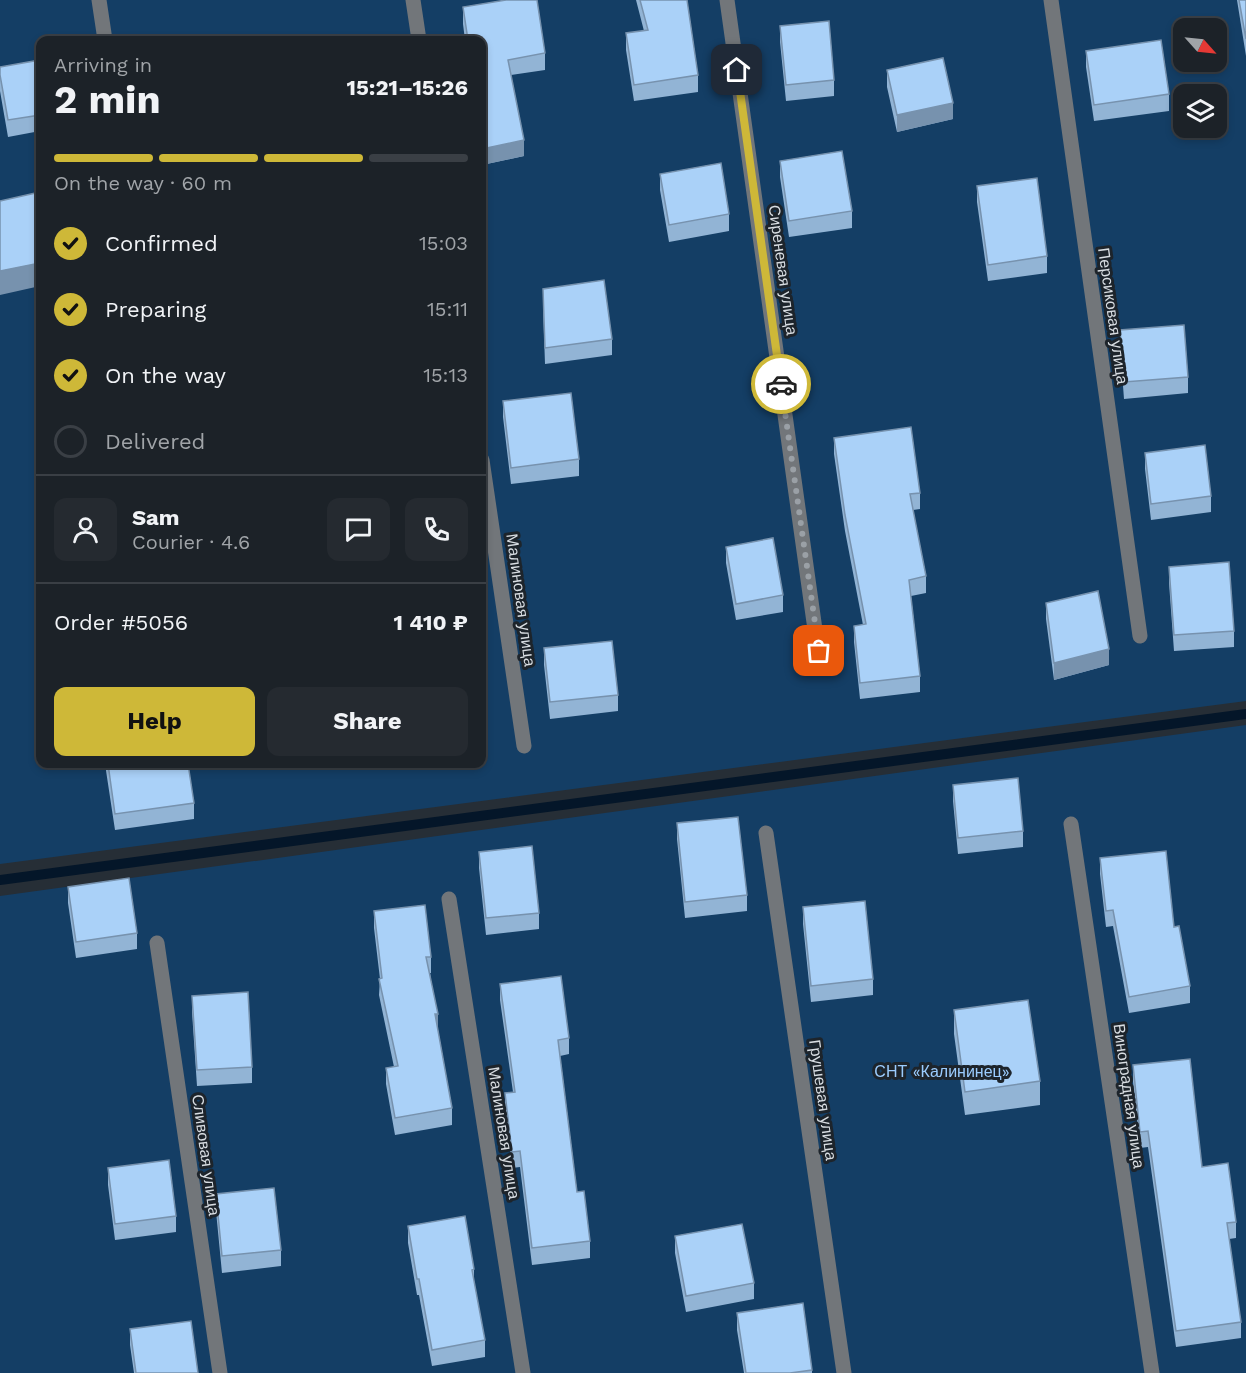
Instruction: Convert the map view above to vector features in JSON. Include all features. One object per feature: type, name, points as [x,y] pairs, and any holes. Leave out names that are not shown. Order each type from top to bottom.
[{"type":"street","points":[[99,0],[104,36]]},
{"type":"street","points":[[413,0],[418,36]]},
{"type":"street","name":"Сиреневая улица","points":[[727,0],[819,651]]},
{"type":"street","name":"Персиковая улица","points":[[1051,0],[1140,636]]},
{"type":"street","name":"Малиновая улица","points":[[486,487],[524,746]]},
{"type":"street","name":"Виноградная улица","points":[[1071,824],[1152,1373]]},
{"type":"street","name":"Грушевая улица","points":[[766,833],[844,1373]]},
{"type":"street","name":"Малиновая улица","points":[[449,899],[523,1373]]},
{"type":"street","name":"Сливовая улица","points":[[157,943],[220,1373]]},
{"type":"green space","points":[[0,0],[1246,0],[1246,701],[0,864]]},
{"type":"green space","name":"СНТ «Калининец»","points":[[1246,725],[1246,1373],[0,1373],[0,896]]},
{"type":"building","points":[[506,0],[537,0],[545,53],[508,60],[524,140],[486,148],[486,36],[467,36],[463,7]]},
{"type":"building","points":[[640,0],[687,0],[698,75],[634,85],[626,33],[648,30]]},
{"type":"building","points":[[1239,0],[1246,0],[1246,39]]},
{"type":"building","points":[[829,21],[834,80],[786,85],[780,26]]},
{"type":"building","points":[[1161,40],[1169,94],[1094,105],[1086,51]]},
{"type":"building","points":[[943,58],[953,103],[897,115],[887,70]]},
{"type":"building","points":[[36,61],[36,116],[8,120],[0,67]]},
{"type":"building","points":[[842,151],[852,211],[789,221],[780,161]]},
{"type":"building","points":[[721,163],[729,214],[669,225],[660,174]]},
{"type":"building","points":[[1037,178],[1047,256],[988,265],[977,186]]},
{"type":"building","points":[[36,193],[36,264],[0,271],[0,201]]},
{"type":"building","points":[[604,280],[612,339],[545,348],[543,289]]},
{"type":"building","points":[[1184,325],[1188,377],[1124,382],[1120,330]]},
{"type":"building","points":[[571,393],[579,459],[511,468],[503,401]]},
{"type":"building","points":[[911,427],[920,493],[910,494],[926,576],[909,580],[920,676],[860,683],[854,626],[866,624],[845,515],[834,438]]},
{"type":"building","points":[[1205,445],[1211,496],[1151,504],[1145,453]]},
{"type":"building","points":[[773,538],[783,595],[736,604],[726,547]]},
{"type":"building","points":[[1229,562],[1234,631],[1174,635],[1169,567]]},
{"type":"building","points":[[1098,591],[1109,649],[1054,663],[1046,603]]},
{"type":"building","points":[[612,641],[618,695],[550,702],[544,648]]},
{"type":"building","points":[[109,768],[189,768],[194,803],[115,814]]},
{"type":"building","points":[[1018,778],[1023,831],[958,838],[953,785]]},
{"type":"building","points":[[738,817],[747,895],[685,902],[677,823]]},
{"type":"building","points":[[532,846],[539,913],[486,918],[479,852]]},
{"type":"building","points":[[1166,851],[1174,927],[1179,926],[1190,986],[1129,997],[1113,910],[1106,911],[1100,858]]},
{"type":"building","points":[[129,878],[137,933],[76,942],[68,887]]},
{"type":"building","points":[[865,901],[873,979],[811,986],[803,907]]},
{"type":"building","points":[[425,905],[431,957],[426,957],[438,1014],[435,1014],[452,1108],[395,1118],[386,1068],[398,1066],[379,979],[382,978],[374,911]]},
{"type":"building","points":[[561,976],[569,1038],[558,1040],[577,1192],[584,1191],[590,1241],[532,1248],[520,1151],[512,1152],[505,1093],[515,1092],[500,984]]},
{"type":"building","points":[[248,992],[252,1067],[197,1070],[192,996]]},
{"type":"building","points":[[1028,1000],[1040,1081],[965,1092],[954,1010]]},
{"type":"building","points":[[1190,1059],[1202,1167],[1228,1163],[1236,1222],[1227,1223],[1241,1322],[1176,1331],[1148,1131],[1140,1132],[1133,1065]]},
{"type":"building","points":[[169,1160],[176,1216],[115,1224],[108,1168]]},
{"type":"building","points":[[274,1188],[281,1250],[222,1256],[216,1194]]},
{"type":"building","points":[[465,1216],[485,1340],[432,1350],[408,1226]]},
{"type":"building","points":[[742,1224],[754,1283],[686,1296],[675,1236]]},
{"type":"building","points":[[803,1303],[812,1370],[790,1373],[746,1373],[737,1313]]},
{"type":"building","points":[[191,1321],[198,1373],[136,1373],[130,1329]]},
{"type":"waterway","points":[[0,880],[1246,714]]},
{"type":"way so far","points":[[781,384],[819,651]]},
{"type":"route","points":[[737,70],[781,384]]}]
